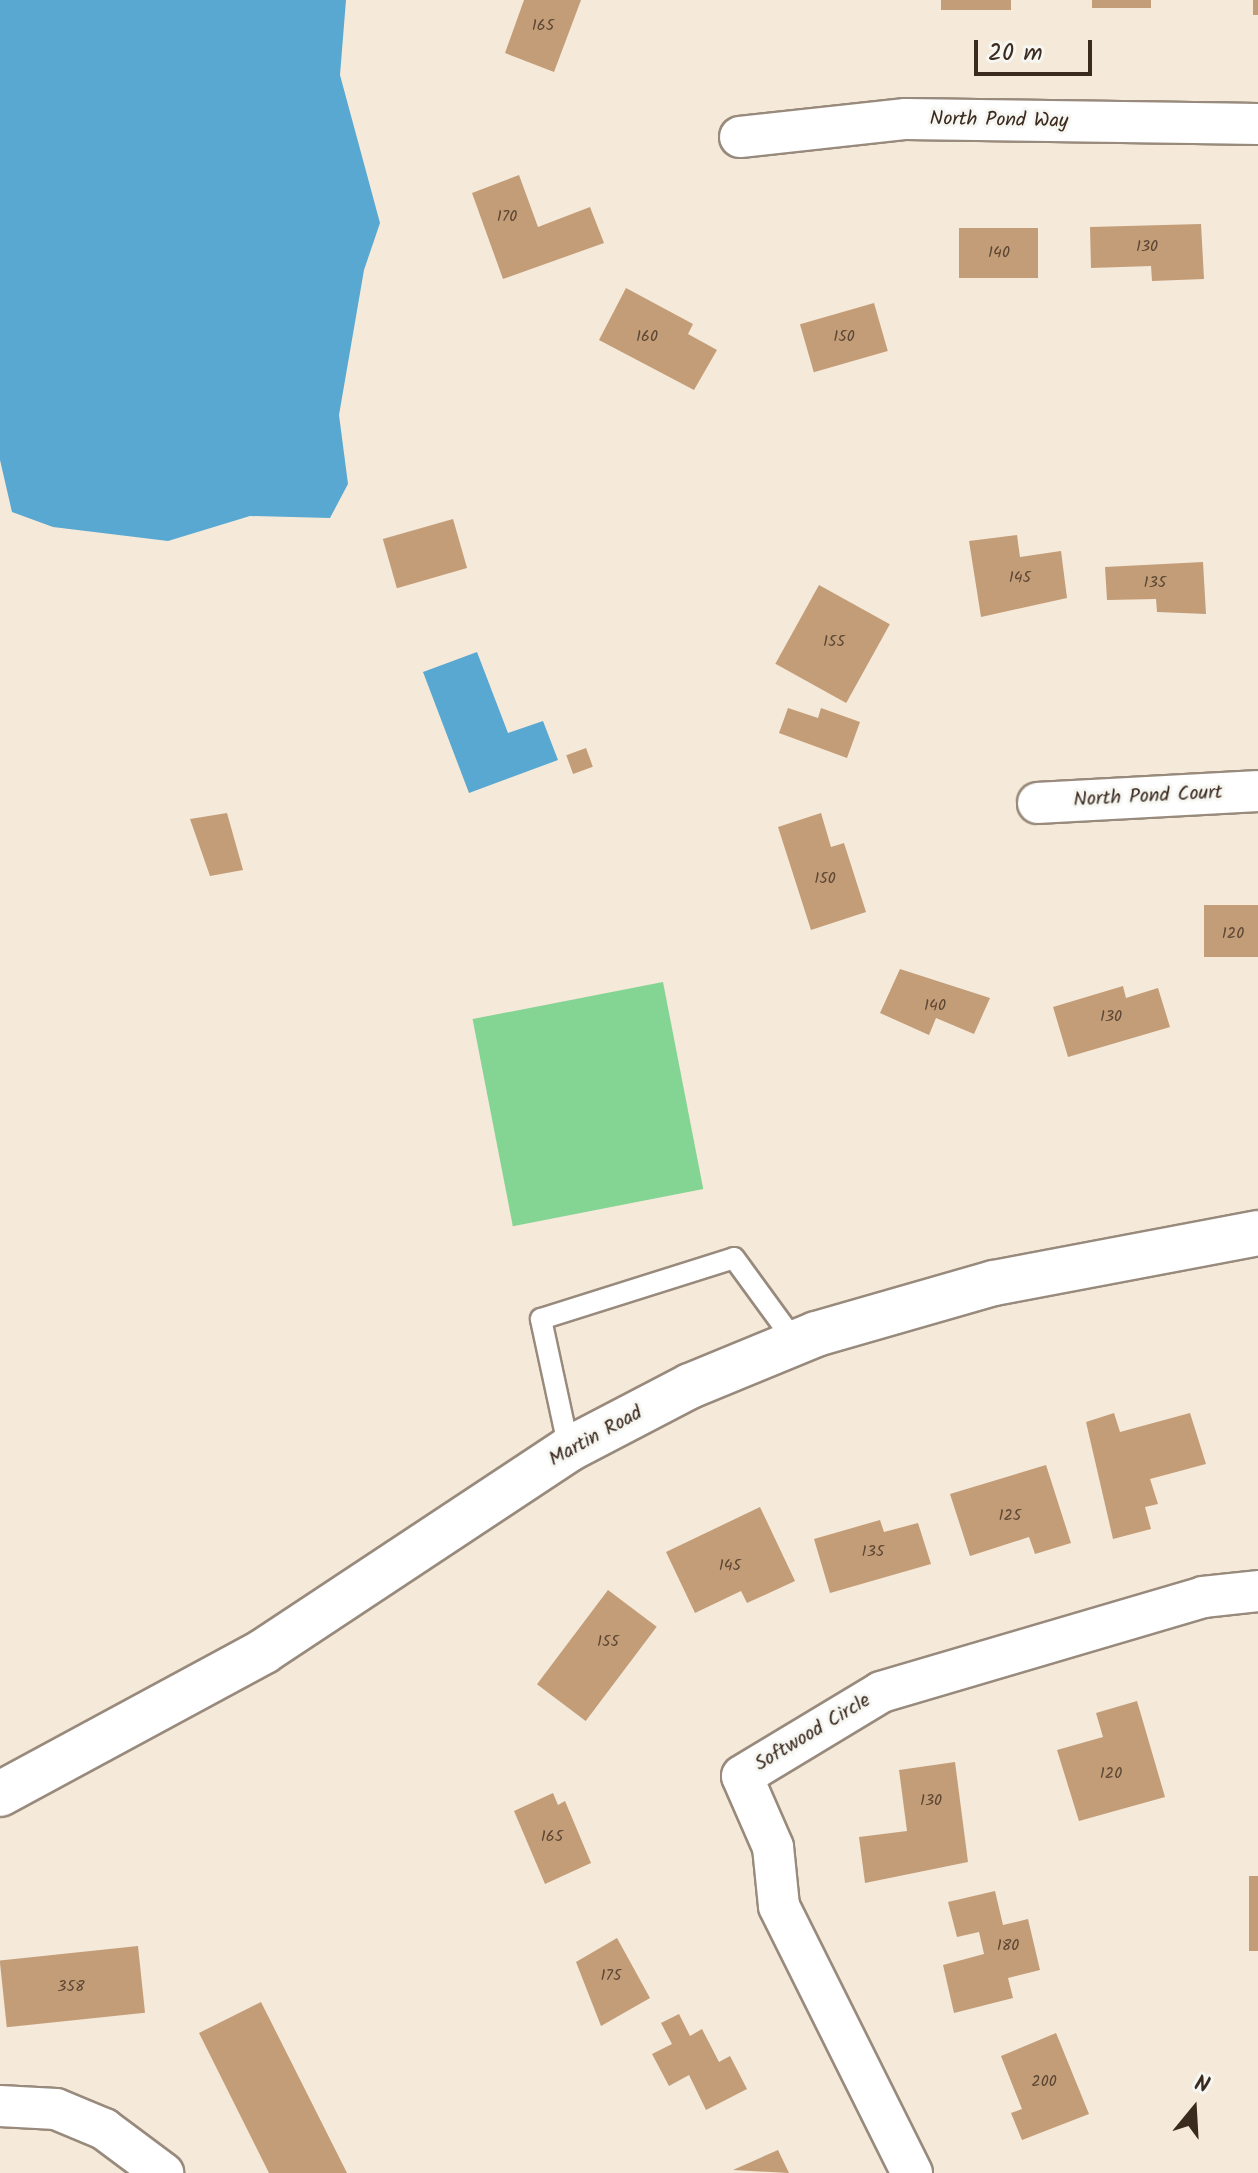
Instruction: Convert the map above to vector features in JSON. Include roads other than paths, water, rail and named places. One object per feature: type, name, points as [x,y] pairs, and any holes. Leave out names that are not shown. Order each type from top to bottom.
[{"type":"street","name":"North Pond Way","points":[[740,137],[906,119],[1258,124]]},
{"type":"street","name":"North Pond Court","points":[[1038,803],[1258,791]]},
{"type":"street","name":"Martin Road","points":[[0,1794],[264,1651],[569,1449],[796,1343],[994,1283],[1258,1233]]},
{"type":"street","name":"Softwood Circle","points":[[912,2173],[779,1906],[773,1847],[742,1776],[881,1692],[1203,1597],[1258,1591]]},
{"type":"street","points":[[0,2106],[56,2109],[104,2129],[163,2173]]},
{"type":"lane","points":[[569,1449],[541,1319],[734,1258],[796,1343]]},
{"type":"water","points":[[0,0],[346,0],[340,75],[380,223],[364,270],[339,415],[348,484],[330,518],[250,516],[168,541],[53,527],[12,512],[0,460]]},
{"type":"water","points":[[477,652],[508,733],[543,721],[558,760],[469,793],[423,672]]}]
